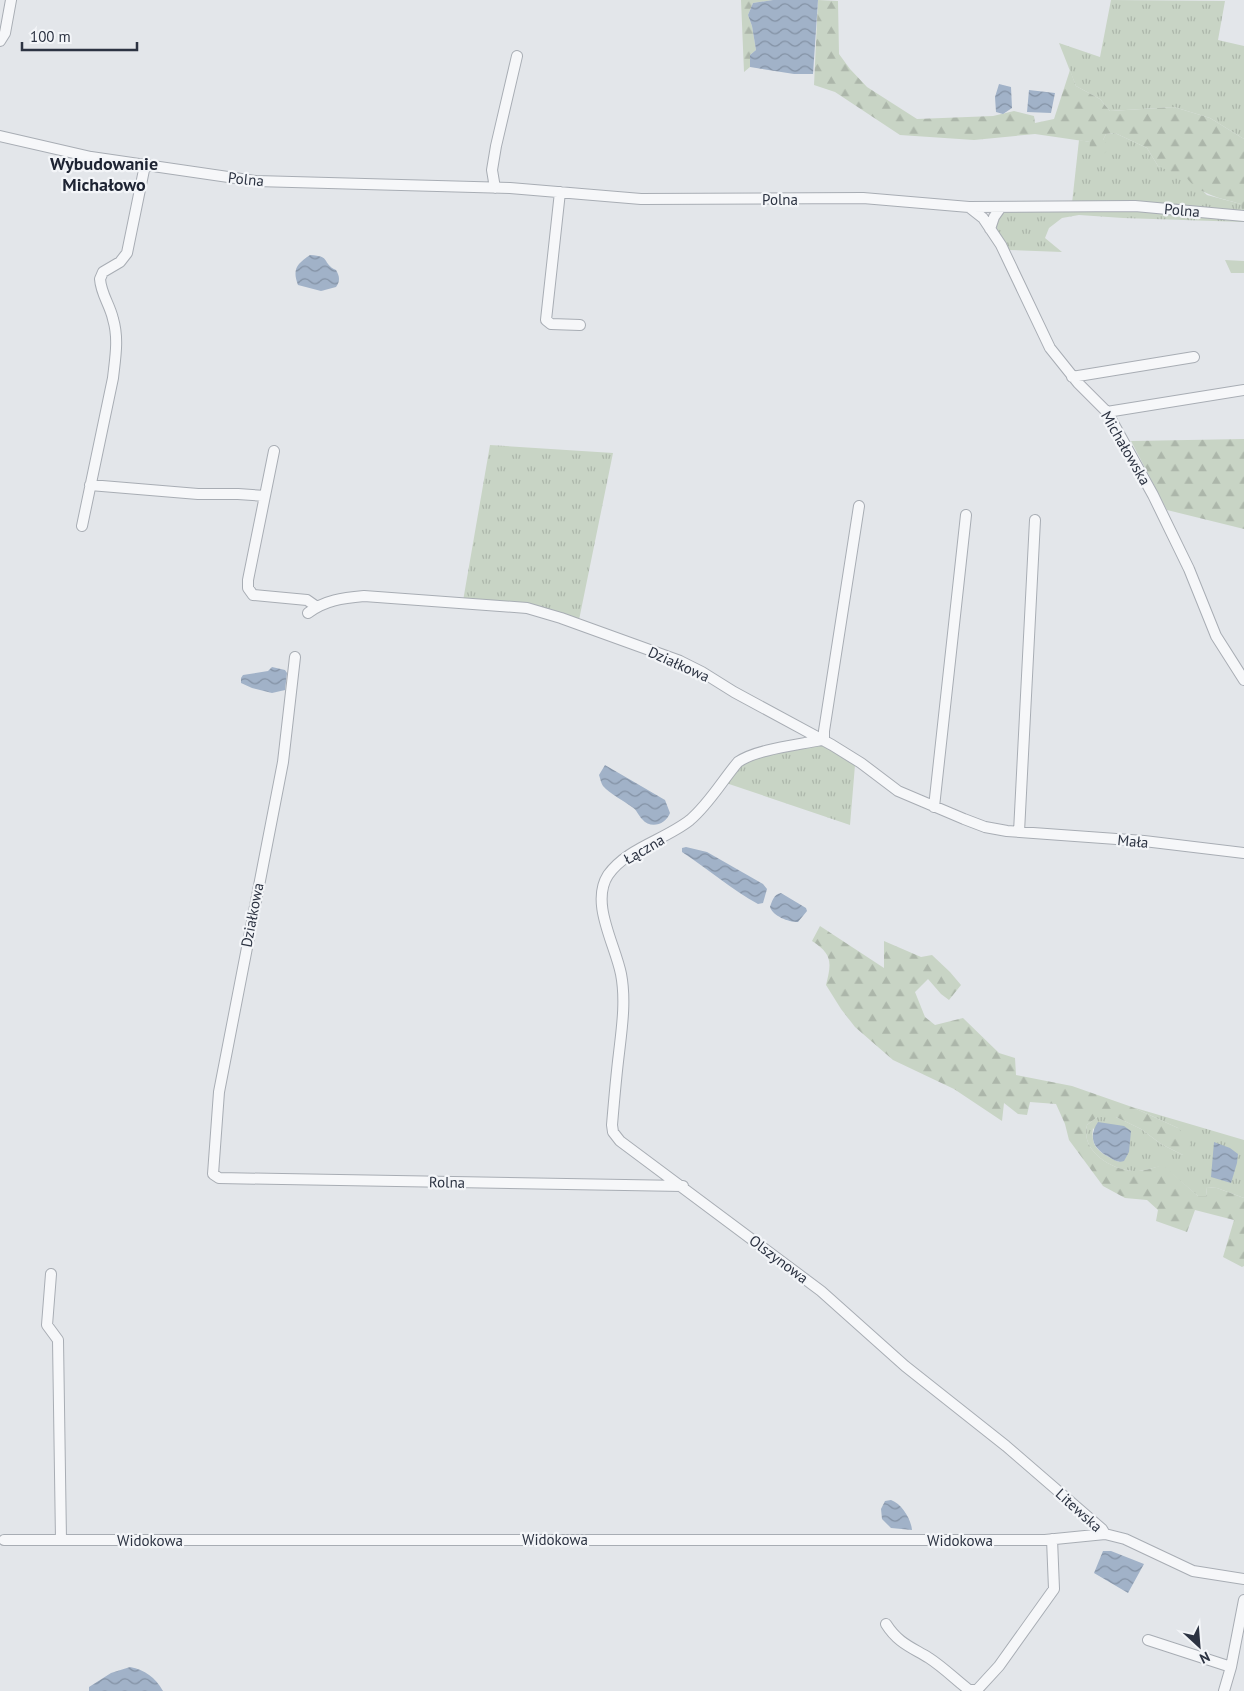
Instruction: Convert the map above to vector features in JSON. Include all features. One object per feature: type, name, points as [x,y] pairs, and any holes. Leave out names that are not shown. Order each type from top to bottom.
[{"type":"street","points":[[0,41],[5,33],[11,0]]},
{"type":"street","points":[[495,188],[492,170],[517,56]]},
{"type":"street","name":"Polna","points":[[0,136],[91,157],[256,181],[495,188],[641,199],[863,198],[969,207],[1135,206],[1244,216]]},
{"type":"street","points":[[82,526],[113,378],[117,340],[114,320],[105,302],[100,278],[103,272],[120,262],[128,253],[145,165]]},
{"type":"street","points":[[560,192],[546,320],[552,324],[580,325]]},
{"type":"street","name":"Michałowska","points":[[969,207],[983,218],[1001,245],[1050,348],[1072,377],[1106,412],[1164,517],[1189,570],[1216,636],[1244,680]]},
{"type":"street","points":[[990,229],[994,217],[1001,207]]},
{"type":"street","points":[[1072,377],[1194,357]]},
{"type":"street","points":[[1106,412],[1244,390]]},
{"type":"street","points":[[90,485],[198,494],[265,496],[274,451]]},
{"type":"street","name":"Działkowa","points":[[265,496],[248,580],[248,588],[253,595],[307,600],[313,610],[344,598],[364,596],[527,608],[544,612],[687,665],[859,762],[898,791],[985,827],[1021,832]]},
{"type":"street","points":[[822,741],[859,506]]},
{"type":"street","points":[[934,806],[966,514]]},
{"type":"street","points":[[1021,832],[1035,520]]},
{"type":"street","name":"Działkowa","points":[[213,1174],[219,1092],[283,762],[295,658]]},
{"type":"street","name":"Łączna","points":[[613,1132],[612,1125],[624,1001],[621,973],[602,911],[602,891],[607,876],[617,864],[650,843],[672,833],[691,819],[707,802],[738,762],[745,757],[755,753],[822,741]]},
{"type":"street","name":"Mała","points":[[1021,832],[1144,841],[1244,853]]},
{"type":"street","name":"Olszynowa","points":[[613,1132],[620,1141],[683,1186],[821,1291],[905,1366],[939,1393]]},
{"type":"street","name":"Rolna","points":[[213,1174],[218,1178],[683,1186]]},
{"type":"street","points":[[51,1274],[46,1325],[58,1340],[61,1540]]},
{"type":"street","name":"Litewska","points":[[939,1393],[1006,1446],[1102,1529],[1105,1534],[1125,1540],[1193,1571],[1244,1579]]},
{"type":"street","name":"Widokowa","points":[[4,1540],[1052,1540],[1105,1534]]},
{"type":"street","points":[[886,1624],[894,1636],[913,1650],[929,1658],[970,1691],[977,1690],[999,1666],[1054,1589],[1052,1540]]},
{"type":"street","points":[[1224,1691],[1231,1667],[1244,1600]]},
{"type":"street","points":[[1148,1640],[1231,1667]]},
{"type":"green space","points":[[741,0],[773,0],[753,3],[748,15],[756,50],[750,55],[750,67],[744,72]]},
{"type":"green space","points":[[818,0],[838,1],[839,54],[850,69],[867,87],[917,119],[993,116],[1014,111],[1034,116],[1035,123],[1054,119],[1070,70],[1076,86],[1100,99],[1110,111],[1174,107],[1210,118],[1244,139],[1244,213],[1242,213],[1241,204],[1202,191],[1189,181],[1184,174],[1178,175],[1158,166],[1147,148],[1115,133],[1106,134],[1103,140],[1110,147],[1102,156],[1089,153],[1090,142],[1035,134],[974,140],[900,135],[835,92],[814,85]]},
{"type":"green space","points":[[1111,0],[1225,1],[1218,40],[1244,46],[1244,139],[1210,118],[1174,107],[1110,111],[1100,99],[1076,86],[1059,43],[1100,57]]},
{"type":"green space","points":[[1115,133],[1147,148],[1158,166],[1184,173],[1207,195],[1241,204],[1242,213],[1072,203],[1079,140],[1090,142],[1103,140],[1106,134]]},
{"type":"green space","points":[[1004,210],[1134,210],[1244,222],[1079,215],[1062,218],[1049,228],[1045,238],[1062,252],[1008,250],[996,231],[998,216]]},
{"type":"green space","points":[[1225,260],[1244,261],[1244,273],[1231,273]]},
{"type":"green space","points":[[1244,439],[1244,529],[1167,510],[1131,441]]},
{"type":"green space","points":[[490,445],[613,453],[579,620],[532,604],[463,601]]},
{"type":"green space","points":[[820,743],[855,765],[850,825],[726,783],[746,760]]},
{"type":"green space","points":[[820,926],[884,968],[884,941],[921,957],[932,955],[961,985],[949,1000],[928,979],[915,992],[925,1017],[935,1025],[963,1018],[999,1053],[1015,1058],[1016,1075],[1072,1086],[1132,1107],[1178,1128],[1191,1144],[1183,1155],[1161,1144],[1141,1129],[1116,1117],[1097,1117],[1087,1125],[1086,1135],[1094,1152],[1119,1168],[1139,1171],[1163,1165],[1198,1196],[1206,1196],[1207,1187],[1217,1188],[1244,1198],[1244,1266],[1242,1267],[1223,1257],[1234,1220],[1195,1210],[1187,1232],[1156,1221],[1158,1210],[1147,1200],[1125,1198],[1103,1186],[1069,1140],[1065,1124],[1056,1104],[1030,1102],[1027,1115],[1018,1114],[1004,1103],[1002,1121],[954,1089],[893,1060],[855,1027],[826,985],[829,959],[823,950],[812,941]]},
{"type":"green space","points":[[1132,1107],[1244,1140],[1244,1198],[1217,1188],[1207,1187],[1206,1196],[1198,1196],[1163,1166],[1139,1171],[1119,1168],[1094,1152],[1086,1135],[1087,1125],[1097,1117],[1116,1117],[1141,1129],[1161,1144],[1183,1155],[1178,1128]],"holes":[[[1093,1128],[1119,1162],[1098,1150],[1093,1141]]]},
{"type":"water","points":[[773,0],[818,0],[813,74],[794,74],[750,67],[750,55],[756,50],[748,15],[753,3]]},
{"type":"water","points":[[999,84],[1011,87],[1012,108],[1003,114],[996,112],[995,97]]},
{"type":"water","points":[[1029,90],[1055,93],[1051,113],[1027,112]]},
{"type":"water","points":[[310,255],[324,258],[336,270],[339,279],[336,287],[321,291],[298,285],[296,279],[297,267]]},
{"type":"water","points":[[272,667],[285,670],[287,673],[285,690],[272,693],[241,683],[243,675],[268,671]]},
{"type":"water","points":[[605,765],[665,800],[670,813],[668,817],[662,823],[650,824],[634,808],[613,795],[602,785],[599,775]]},
{"type":"water","points":[[686,847],[707,852],[763,884],[767,889],[763,903],[758,904],[748,898],[682,852],[682,848]]},
{"type":"water","points":[[781,893],[806,908],[807,911],[798,922],[781,918],[770,907],[774,898]]},
{"type":"water","points":[[1098,1122],[1124,1126],[1131,1131],[1129,1152],[1124,1161],[1114,1160],[1096,1146],[1093,1133]]},
{"type":"water","points":[[1214,1142],[1230,1148],[1238,1154],[1231,1183],[1211,1177]]},
{"type":"water","points":[[891,1500],[905,1512],[912,1530],[891,1528],[882,1519],[881,1509],[885,1501]]},
{"type":"water","points":[[1103,1551],[1111,1551],[1144,1564],[1128,1593],[1094,1573]]},
{"type":"water","points":[[130,1667],[149,1675],[163,1691],[89,1691],[89,1687],[111,1673]]},
{"type":"district","name":"Wybudowanie Michałowo","points":[[104,173]]}]
